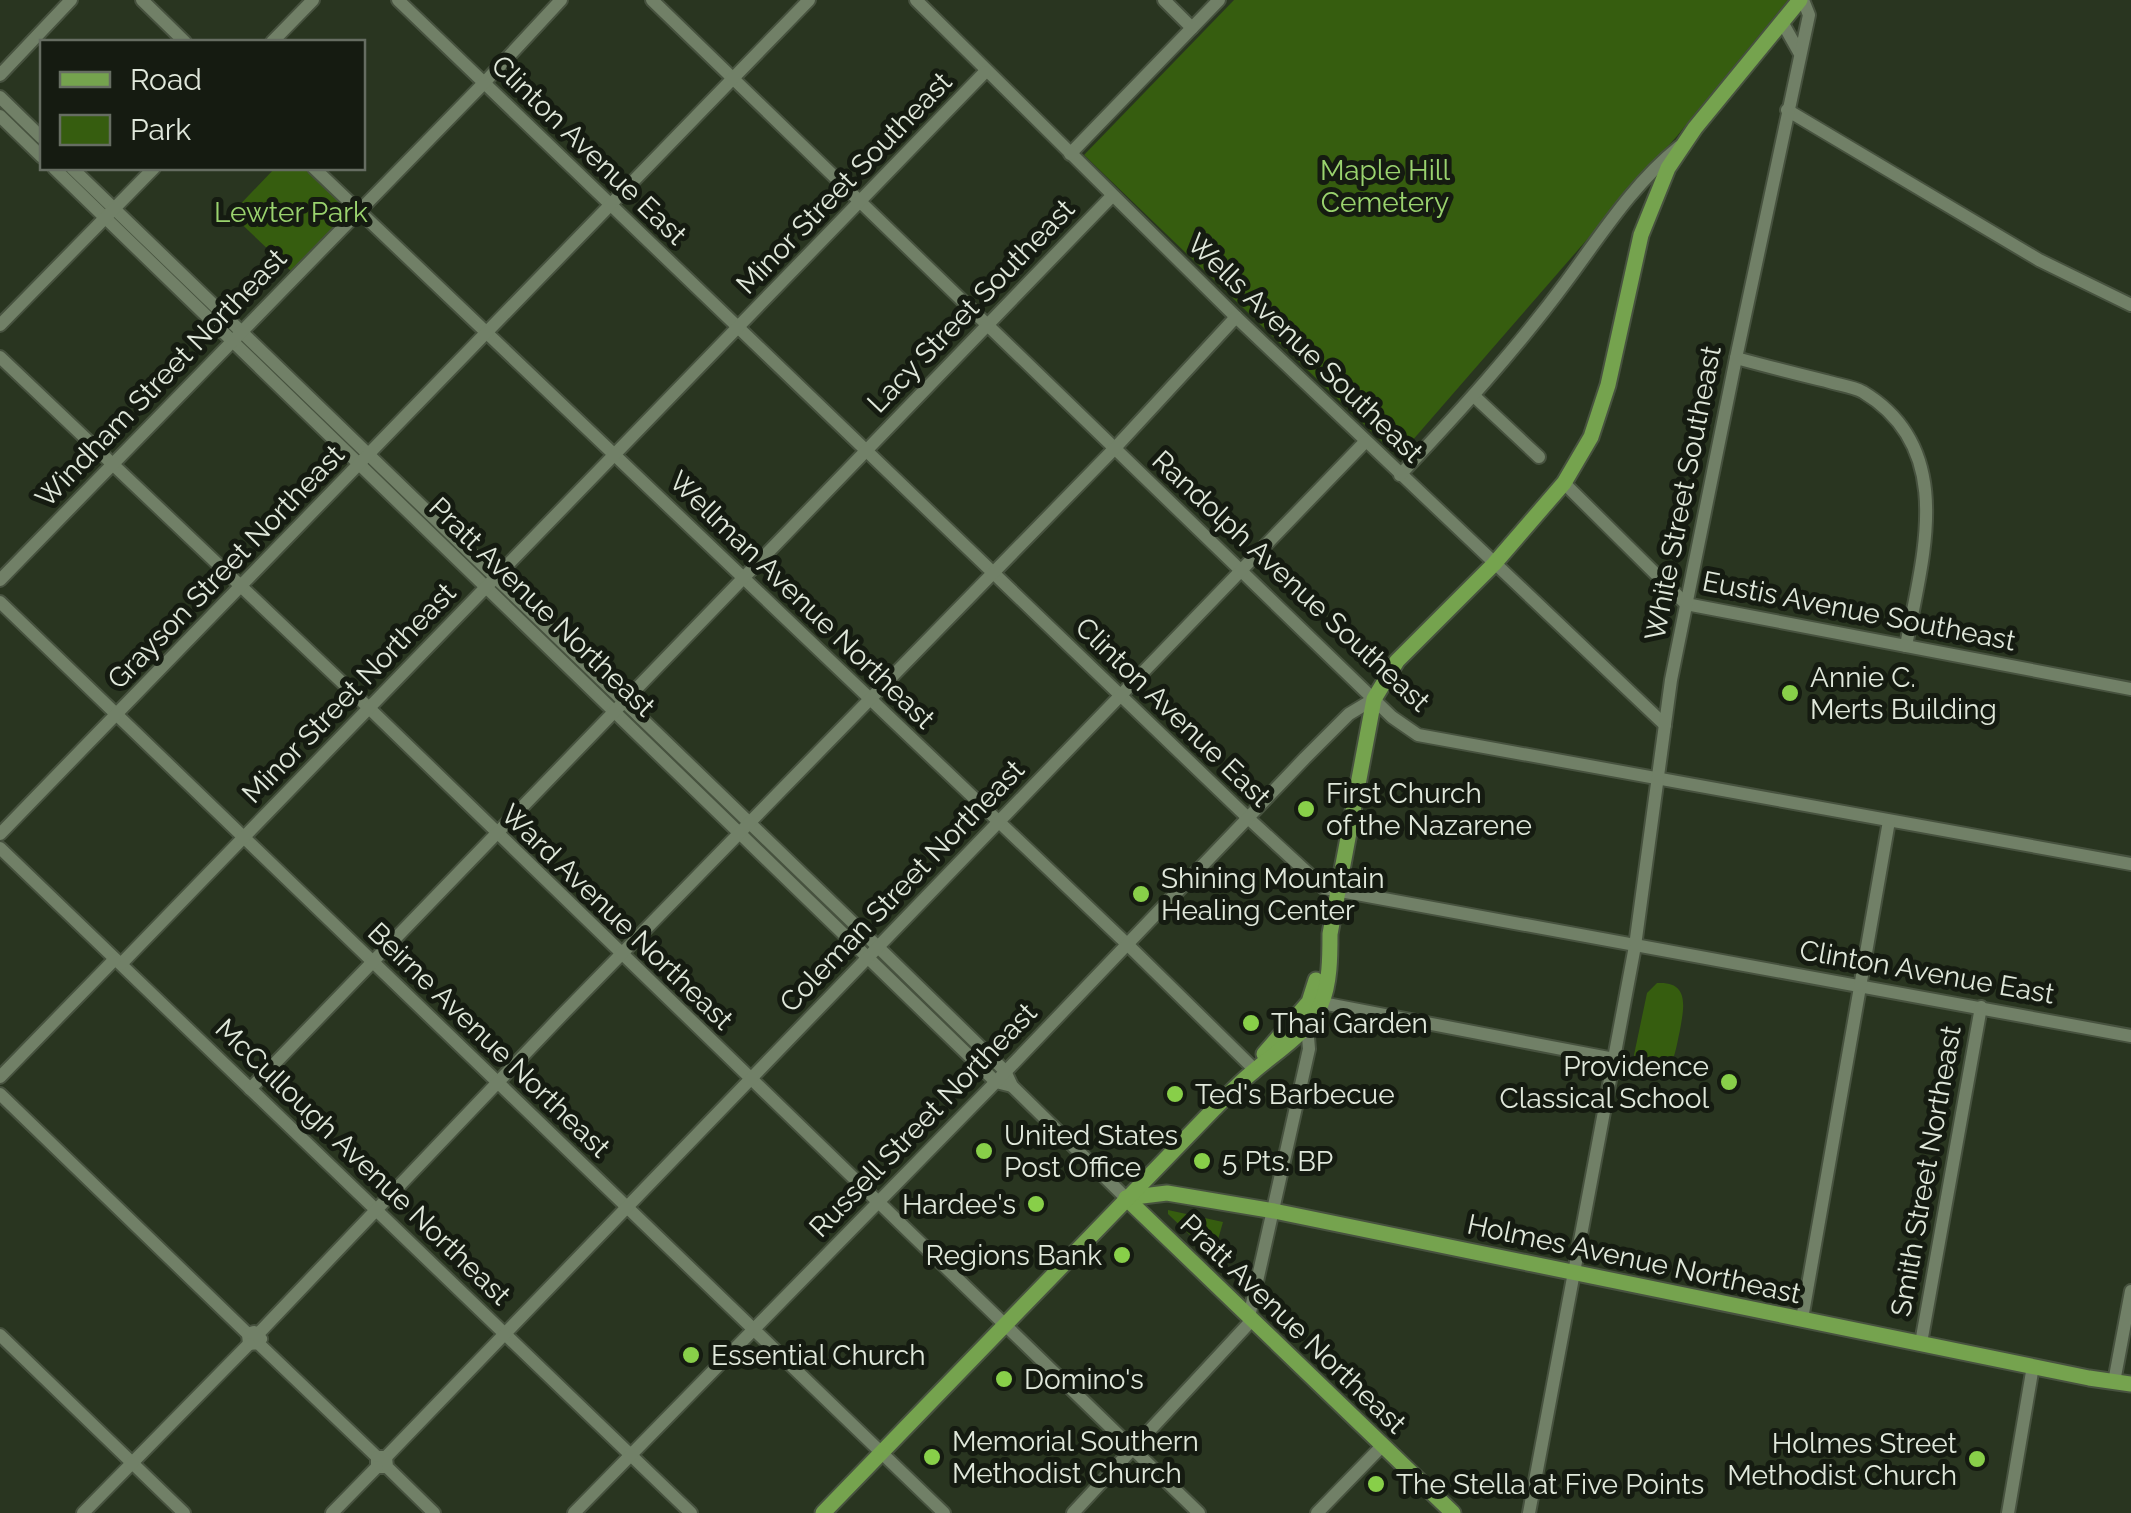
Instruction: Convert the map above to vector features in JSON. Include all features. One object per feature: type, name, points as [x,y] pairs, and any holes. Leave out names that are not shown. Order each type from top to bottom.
[{"type":"main road","points":[[823,1513],[1126,1198],[1254,1070],[1275,1055],[1322,1003],[1330,961],[1330,934],[1374,699],[1397,661],[1494,564],[1564,483],[1590,437],[1608,385],[1641,235],[1668,168],[1802,0]]},
{"type":"main road","points":[[1254,1070],[1267,1049],[1310,1002],[1320,956],[1330,934]]},
{"type":"main road","name":"Holmes Avenue Northeast","points":[[1126,1198],[1167,1193],[1274,1211],[2123,1383]]},
{"type":"main road","name":"Pratt Avenue Northeast","points":[[1126,1198],[1453,1513]]},
{"type":"street","points":[[0,75],[71,0]]},
{"type":"street","points":[[142,0],[183,40]]},
{"type":"street","points":[[274,40],[313,0]]},
{"type":"street","name":"Clinton Avenue East","points":[[398,0],[1324,888],[2131,1036]]},
{"type":"street","name":"Windham Street Northeast","points":[[0,580],[561,0]]},
{"type":"street","name":"Randolph Avenue Southeast","points":[[652,0],[1374,699],[1418,735],[2131,864]]},
{"type":"street","name":"Grayson Street Northeast","points":[[0,834],[809,0]]},
{"type":"street","name":"Wells Avenue Southeast","points":[[916,0],[1236,318],[1665,725]]},
{"type":"street","points":[[1164,0],[1192,28]]},
{"type":"street","points":[[1070,154],[1219,0]]},
{"type":"street","name":"White Street Southeast","points":[[1529,1513],[1635,946],[1686,604],[1809,16],[1802,0]]},
{"type":"street","points":[[1782,22],[1799,52]]},
{"type":"street","name":"Minor Street Southeast","points":[[739,328],[986,72]]},
{"type":"street","points":[[0,97],[40,136]]},
{"type":"street","points":[[1787,110],[2040,260],[2131,305]]},
{"type":"street","points":[[0,116],[40,155]]},
{"type":"street","points":[[1400,476],[1474,396],[1657,165],[1687,140]]},
{"type":"street","name":"Pratt Avenue Northeast","points":[[56,170],[111,214],[237,335],[365,460],[486,589],[619,706]]},
{"type":"street","name":"Pratt Avenue Northeast","points":[[74,170],[111,214]]},
{"type":"street","points":[[0,325],[152,170]]},
{"type":"street","name":"Wellman Avenue Northeast","points":[[316,170],[1254,1070]]},
{"type":"street","name":"Lacy Street Southeast","points":[[250,1089],[1112,196]]},
{"type":"street","points":[[82,1513],[1115,448],[1236,318]]},
{"type":"street","name":"Minor Street Northeast","points":[[0,1077],[244,838],[739,328]]},
{"type":"street","name":"Ward Avenue Northeast","points":[[0,356],[1199,1513]]},
{"type":"street","points":[[1736,358],[1860,390],[1887,410],[1909,434],[1928,495],[1925,549],[1906,646]]},
{"type":"street","points":[[1474,396],[1539,457]]},
{"type":"street","name":"Coleman Street Northeast","points":[[332,1513],[1365,442]]},
{"type":"street","name":"Pratt Avenue Northeast","points":[[365,460],[497,578],[619,706],[1126,1198]]},
{"type":"street","name":"Eustis Avenue Southeast","points":[[1564,483],[1686,604],[2131,690]]},
{"type":"street","name":"Beirne Avenue Northeast","points":[[0,602],[944,1513]]},
{"type":"street","name":"Russell Street Northeast","points":[[574,1513],[1305,758],[1349,714],[1374,699]]},
{"type":"street","points":[[1802,1319],[1889,821]]},
{"type":"street","name":"McCullough Avenue Northeast","points":[[0,848],[691,1513]]},
{"type":"street","points":[[1322,1003],[1614,1059]]},
{"type":"street","name":"Smith Street Northeast","points":[[1921,1343],[1981,1007]]},
{"type":"street","points":[[1072,1513],[1251,1318],[1308,1049],[1308,1037],[1301,1029]]},
{"type":"street","points":[[0,1094],[434,1513]]},
{"type":"street","points":[[2123,1383],[2131,1291]]},
{"type":"street","points":[[0,1335],[184,1513]]},
{"type":"street","points":[[2008,1513],[2034,1366]]},
{"type":"street","points":[[1317,1513],[1383,1445]]},
{"type":"green space","name":"Maple Hill Cemetery","points":[[1234,0],[1788,0],[1677,136],[1398,457],[1084,155]]},
{"type":"green space","name":"Lewter Park","points":[[273,170],[306,170],[349,211],[293,273],[231,214]]},
{"type":"green space","points":[[1657,983],[1675,986],[1680,991],[1683,1013],[1670,1065],[1663,1076],[1650,1077],[1637,1068],[1634,1055],[1647,993]]},
{"type":"green space","points":[[1168,1210],[1223,1222],[1213,1257],[1168,1214]]},
{"type":"place","name":"Annie C. Merts Building","points":[[1790,693]]},
{"type":"place","name":"First Church of the Nazarene","points":[[1306,809]]},
{"type":"place","name":"Shining Mountain Healing Center","points":[[1141,894]]},
{"type":"place","name":"Thai Garden","points":[[1251,1023]]},
{"type":"place","name":"Providence Classical School","points":[[1729,1082]]},
{"type":"place","name":"Ted's Barbecue","points":[[1175,1094]]},
{"type":"place","name":"United States Post Office","points":[[984,1151]]},
{"type":"place","name":"5 Pts. BP","points":[[1202,1161]]},
{"type":"place","name":"Hardee's","points":[[1036,1204]]},
{"type":"place","name":"Regions Bank","points":[[1122,1255]]},
{"type":"place","name":"Essential Church","points":[[691,1355]]},
{"type":"place","name":"Domino's","points":[[1004,1379]]},
{"type":"place","name":"Memorial Southern Methodist Church","points":[[932,1457]]},
{"type":"place","name":"Holmes Street Methodist Church","points":[[1977,1459]]},
{"type":"place","name":"The Stella at Five Points","points":[[1376,1484]]}]
